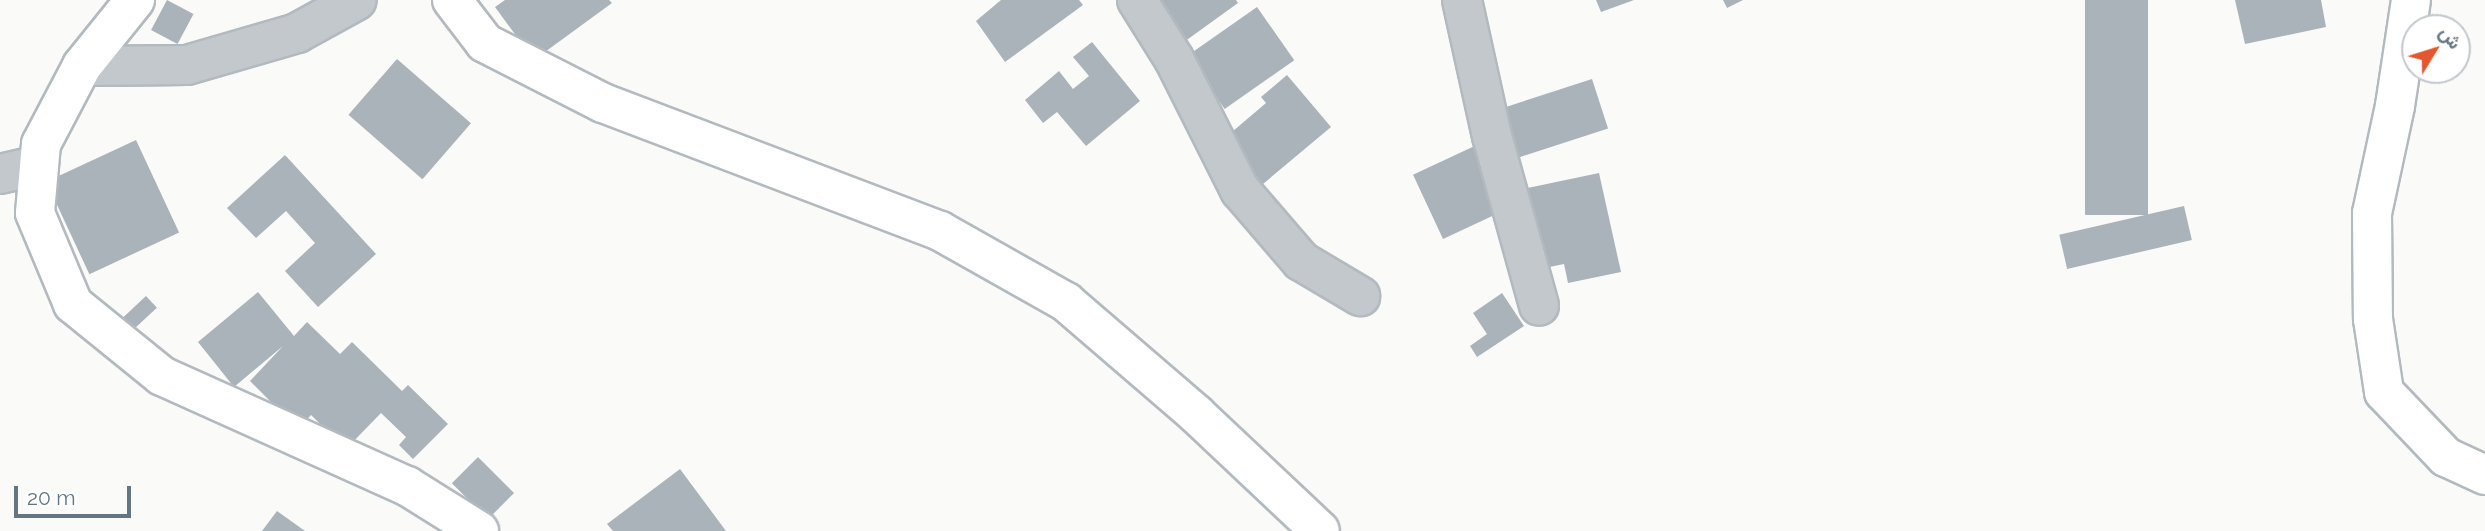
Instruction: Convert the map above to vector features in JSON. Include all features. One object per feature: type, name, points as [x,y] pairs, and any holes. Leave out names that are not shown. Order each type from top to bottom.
[{"type":"street","points":[[135,0],[82,66],[41,144],[35,213],[73,304],[162,376],[407,486],[459,525]]},
{"type":"street","points":[[82,66],[187,65],[297,33],[356,0]]},
{"type":"street","points":[[452,0],[485,43],[603,103],[940,231],[1066,302],[1196,414],[1320,531]]},
{"type":"street","points":[[1137,0],[1174,59],[1240,190],[1301,261],[1360,296]]},
{"type":"street","points":[[1462,0],[1492,136],[1539,306]]},
{"type":"street","points":[[2410,0],[2395,106],[2372,213],[2373,319],[2384,391],[2446,457],[2485,475]]},
{"type":"street","points":[[0,174],[39,165]]},
{"type":"building","points":[[167,0],[193,14],[178,44],[151,30]]},
{"type":"building","points":[[505,0],[609,0],[612,3],[534,60],[495,7]]},
{"type":"building","points":[[1001,0],[1079,0],[1083,5],[1005,62],[976,21]]},
{"type":"building","points":[[1144,0],[1236,0],[1238,3],[1177,47]]},
{"type":"building","points":[[1596,0],[1634,0],[1601,12]]},
{"type":"building","points":[[1723,0],[1743,0],[1727,8]]},
{"type":"building","points":[[2085,0],[2148,0],[2148,215],[2085,215]]},
{"type":"building","points":[[2235,0],[2321,0],[2326,27],[2245,44]]},
{"type":"building","points":[[1257,7],[1294,60],[1225,109],[1187,56]]},
{"type":"building","points":[[1092,42],[1140,101],[1086,146],[1057,112],[1043,123],[1025,100],[1059,71],[1073,89],[1089,76],[1073,57]]},
{"type":"building","points":[[397,59],[471,123],[422,179],[348,115]]},
{"type":"building","points":[[1287,75],[1331,127],[1257,189],[1219,143],[1266,103],[1261,97]]},
{"type":"building","points":[[1592,79],[1608,128],[1516,158],[1500,109]]},
{"type":"building","points":[[136,140],[179,232],[89,274],[46,182]]},
{"type":"building","points":[[1481,143],[1511,207],[1443,239],[1413,175]]},
{"type":"building","points":[[285,155],[376,254],[318,307],[285,271],[315,243],[286,211],[256,238],[227,208]]},
{"type":"building","points":[[1599,173],[1621,272],[1568,283],[1564,264],[1535,270],[1518,190]]},
{"type":"building","points":[[2184,206],[2192,240],[2067,269],[2059,235]]},
{"type":"building","points":[[258,292],[294,336],[307,322],[340,354],[352,342],[402,391],[408,385],[448,424],[413,459],[399,445],[406,437],[381,413],[346,449],[311,415],[298,429],[250,381],[283,346],[234,387],[198,342]]},
{"type":"building","points":[[1502,293],[1524,326],[1477,357],[1470,346],[1487,334],[1473,313]]},
{"type":"building","points":[[146,296],[157,308],[134,329],[123,317]]},
{"type":"building","points":[[478,457],[514,493],[488,519],[452,483]]},
{"type":"building","points":[[680,469],[726,531],[613,531],[607,524]]},
{"type":"building","points":[[277,511],[305,531],[262,531]]}]
